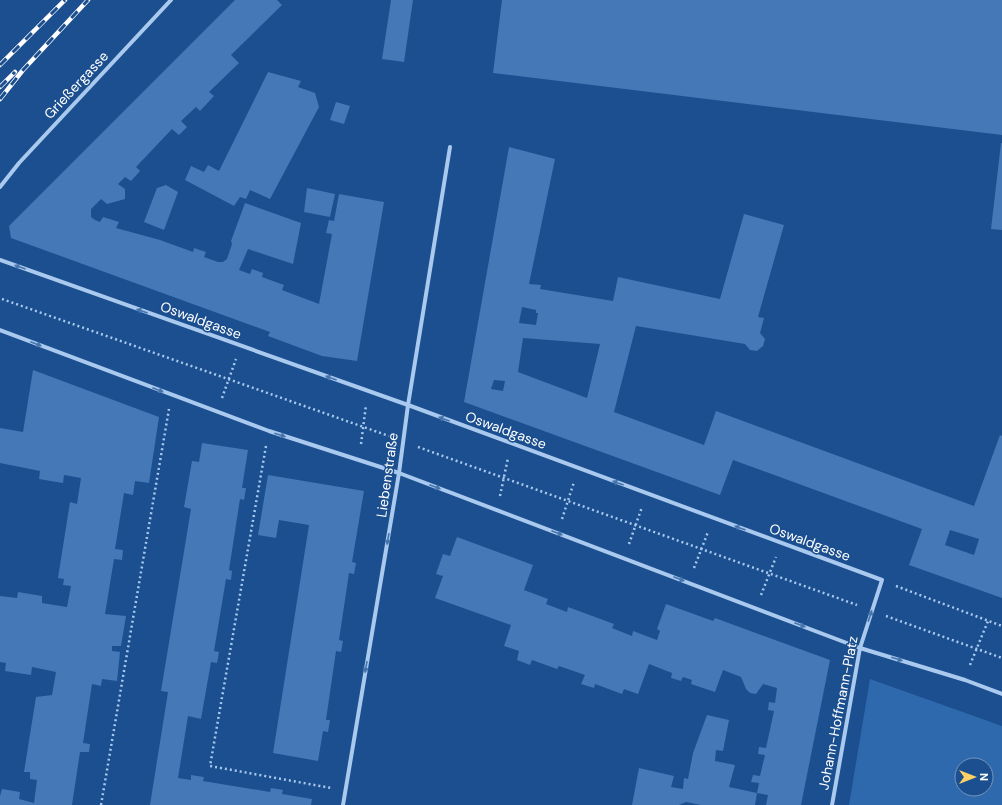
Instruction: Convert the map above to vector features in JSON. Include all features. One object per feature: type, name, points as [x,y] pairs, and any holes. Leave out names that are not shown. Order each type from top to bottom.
[{"type":"street","name":"Grießergasse","points":[[0,187],[18,163],[171,0]]},
{"type":"street","name":"Liebenstraße","points":[[343,805],[399,473],[408,405],[450,147]]},
{"type":"street","name":"Oswaldgasse","points":[[0,260],[408,405],[882,580]]},
{"type":"street","points":[[0,330],[269,431],[399,473],[860,648],[965,680],[1002,694]]},
{"type":"street","name":"Johann-Hoffmann-Platz","points":[[832,805],[860,648],[882,580]]},
{"type":"path","points":[[2,298],[770,573],[1002,658]]},
{"type":"path","points":[[217,412],[241,346]]},
{"type":"path","points":[[360,460],[367,391]]},
{"type":"path","points":[[101,805],[171,395]]},
{"type":"path","points":[[269,431],[210,766],[345,790]]},
{"type":"path","points":[[498,511],[511,443]]},
{"type":"path","points":[[558,533],[579,468]]},
{"type":"path","points":[[624,558],[647,494]]},
{"type":"path","points":[[688,583],[714,518]]},
{"type":"path","points":[[756,608],[781,543]]},
{"type":"path","points":[[882,580],[1002,626]]},
{"type":"path","points":[[965,680],[988,621]]},
{"type":"shaded area","points":[[870,679],[1002,726],[1002,805],[849,805]]},
{"type":"building","points":[[235,0],[277,0],[282,5],[231,55],[239,63],[209,92],[214,96],[200,111],[196,107],[181,121],[187,127],[179,135],[172,129],[136,167],[140,171],[131,181],[125,177],[118,184],[125,189],[125,199],[107,204],[101,199],[91,209],[91,217],[100,222],[103,217],[119,222],[116,228],[160,240],[193,252],[194,248],[206,252],[204,257],[218,262],[223,262],[227,259],[232,244],[231,241],[245,203],[301,223],[293,264],[248,249],[239,270],[250,274],[252,269],[263,273],[262,277],[284,285],[282,290],[319,304],[332,234],[326,233],[329,220],[334,221],[339,194],[384,202],[357,361],[322,356],[268,336],[270,332],[11,238],[9,226]]},
{"type":"building","points":[[391,0],[413,0],[404,62],[382,59]]},
{"type":"building","points":[[502,0],[1002,0],[1002,135],[493,73]]},
{"type":"building","points":[[268,72],[301,81],[298,87],[315,93],[319,107],[270,199],[250,190],[246,199],[240,197],[234,206],[185,180],[191,166],[204,172],[208,165],[219,171]]},
{"type":"building","points":[[336,102],[350,106],[344,124],[330,120]]},
{"type":"building","points":[[1002,143],[1002,230],[991,229]]},
{"type":"building","points":[[509,147],[555,159],[529,284],[541,285],[540,289],[613,301],[618,277],[720,299],[744,214],[784,225],[758,317],[764,318],[760,333],[765,339],[763,346],[757,351],[750,350],[745,344],[636,326],[614,412],[704,445],[716,411],[974,506],[1000,435],[1002,436],[1002,598],[909,565],[922,529],[733,460],[720,495],[464,402]],"holes":[[[522,307],[536,310],[536,313],[538,313],[536,325],[519,323]],[[523,338],[600,344],[587,398],[518,372]],[[494,380],[505,381],[503,391],[491,389]],[[950,530],[979,539],[974,555],[945,545]]]},
{"type":"building","points":[[166,185],[178,192],[164,230],[144,222],[157,188]]},
{"type":"building","points":[[307,188],[335,194],[330,217],[304,212]]},
{"type":"building","points":[[33,370],[159,417],[149,483],[135,481],[133,495],[124,493],[115,549],[123,550],[122,560],[114,559],[105,614],[126,616],[121,646],[112,646],[112,651],[120,652],[117,681],[102,679],[101,686],[92,684],[83,743],[90,744],[89,752],[80,752],[72,805],[0,805],[2,789],[20,792],[19,799],[34,803],[37,780],[30,779],[30,772],[24,772],[36,697],[52,695],[56,672],[32,667],[31,675],[5,671],[6,663],[0,662],[0,596],[17,598],[18,592],[42,596],[42,603],[67,607],[71,586],[63,585],[64,579],[58,578],[70,502],[77,504],[81,478],[64,475],[63,483],[39,479],[40,471],[0,463],[0,428],[23,432]]},
{"type":"building","points":[[202,443],[248,450],[242,488],[246,488],[244,500],[240,499],[229,570],[232,571],[231,580],[226,579],[214,651],[219,652],[217,663],[211,662],[201,719],[188,716],[178,778],[191,780],[191,775],[204,777],[203,781],[270,792],[271,788],[283,790],[282,794],[312,799],[311,805],[150,805],[168,692],[161,691],[191,509],[184,507],[192,461],[199,462]]},
{"type":"building","points":[[268,475],[364,491],[352,562],[356,563],[354,574],[349,573],[339,640],[343,641],[341,652],[336,651],[326,720],[330,720],[328,732],[323,731],[318,761],[273,753],[309,525],[279,520],[276,538],[258,535]]},
{"type":"building","points":[[457,537],[533,565],[524,590],[548,599],[546,604],[567,612],[568,607],[614,624],[612,628],[632,636],[633,631],[657,640],[660,631],[657,629],[666,604],[713,621],[715,618],[830,660],[801,805],[766,805],[768,795],[757,793],[759,783],[751,782],[753,775],[760,776],[765,755],[758,754],[759,747],[766,748],[774,711],[768,710],[769,702],[775,703],[777,688],[763,684],[756,694],[750,693],[746,689],[741,677],[723,670],[715,692],[691,684],[692,680],[683,677],[681,681],[671,678],[672,673],[649,664],[638,694],[624,689],[622,694],[595,684],[594,688],[581,684],[585,675],[559,666],[557,669],[532,660],[530,665],[517,660],[519,651],[504,646],[511,625],[435,598],[443,576],[436,574],[443,554],[450,556]]},
{"type":"building","points":[[707,715],[729,720],[723,751],[716,750],[715,761],[735,765],[729,787],[757,793],[755,805],[701,805],[686,802],[679,805],[632,805],[639,768],[674,776],[671,787],[683,789],[684,778],[688,779],[693,753]]},
{"type":"railway","points":[[0,65],[65,0]]},
{"type":"railway","points":[[0,99],[23,70],[88,0]]},
{"type":"railway","points":[[0,87],[15,72]]}]
